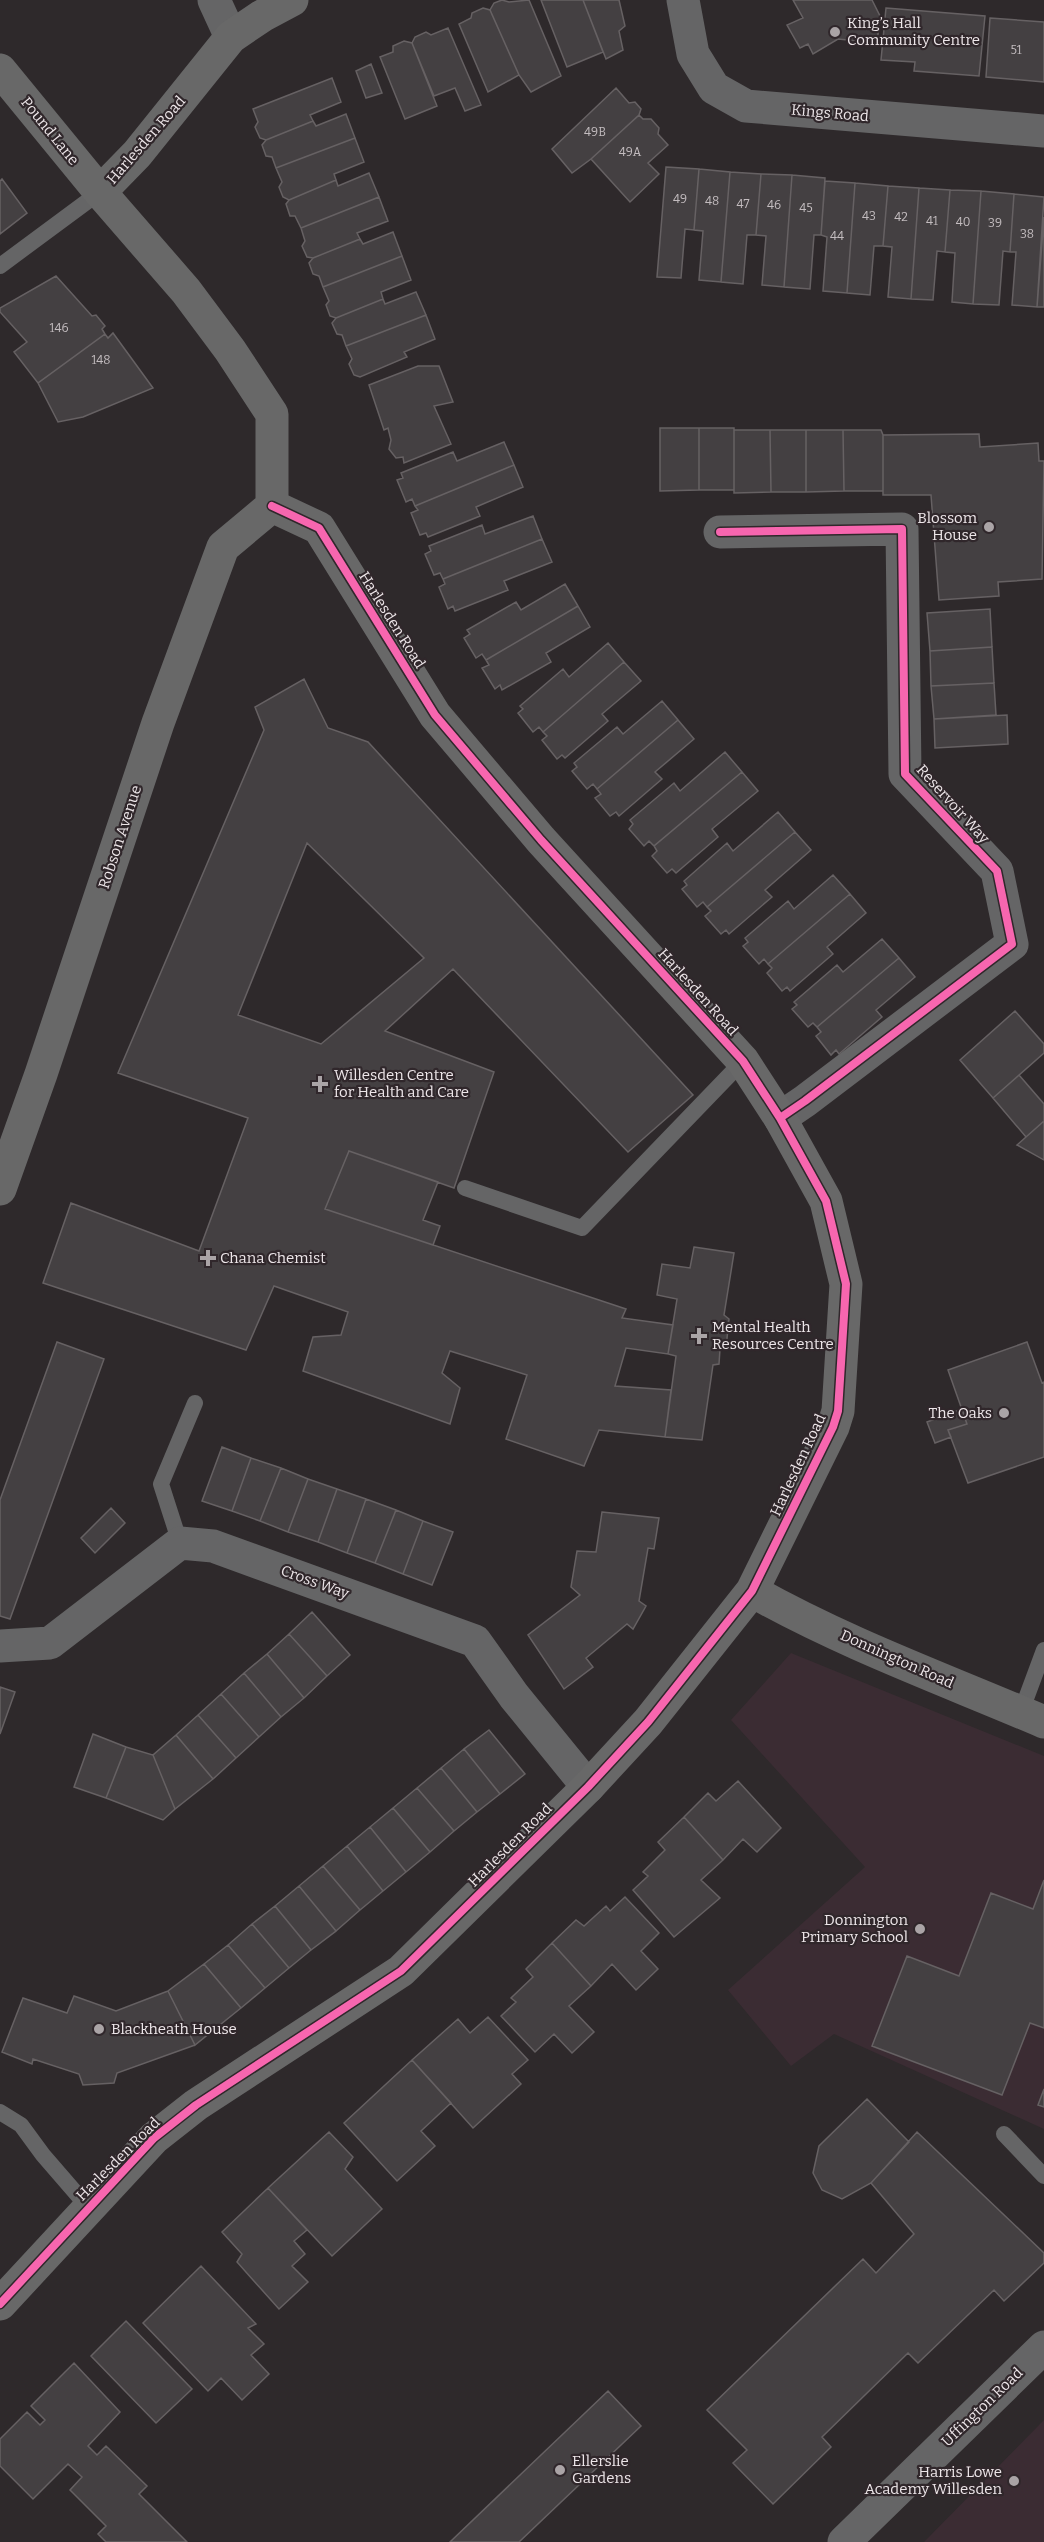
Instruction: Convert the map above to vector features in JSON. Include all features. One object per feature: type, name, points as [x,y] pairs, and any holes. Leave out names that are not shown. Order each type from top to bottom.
[{"type":"street","points":[[213,0],[231,37]]},
{"type":"street","name":"Harlesden Road","points":[[0,2304],[153,2138],[188,2111],[401,1971],[588,1787],[648,1722],[752,1591],[833,1427],[838,1411],[846,1284],[826,1201],[780,1118],[743,1061],[541,840],[435,715],[319,528],[272,506],[272,414],[230,350],[186,291],[100,192],[137,154],[231,37],[262,16],[292,0]]},
{"type":"street","name":"Kings Road","points":[[683,0],[693,54],[714,88],[746,106],[1044,131]]},
{"type":"street","name":"Pound Lane","points":[[0,69],[100,192]]},
{"type":"street","name":"Robson Avenue","points":[[0,1189],[41,1074],[158,723],[223,547],[272,506]]},
{"type":"street","name":"Reservoir Way","points":[[720,532],[902,529],[905,774],[997,871],[1012,944],[780,1118]]},
{"type":"street","points":[[0,1646],[50,1643],[180,1543]]},
{"type":"street","name":"Cross Way","points":[[180,1543],[213,1546],[476,1641],[514,1696],[588,1787]]},
{"type":"street","name":"Donnington Road","points":[[752,1591],[802,1617],[935,1677],[1032,1717]]},
{"type":"street","name":"Uffington Road","points":[[844,2542],[1044,2348]]},
{"type":"lane","points":[[0,266],[100,192]]},
{"type":"lane","points":[[465,1188],[582,1228],[743,1061]]},
{"type":"lane","points":[[180,1543],[161,1484],[195,1403]]},
{"type":"lane","points":[[1032,1717],[1044,1650]]},
{"type":"lane","points":[[0,2112],[21,2125],[88,2207]]},
{"type":"lane","points":[[1004,2134],[1044,2176]]},
{"type":"shaded area","name":"Donnington Primary School","points":[[791,1653],[1044,1756],[1044,2129],[834,2034],[791,2066],[728,1990],[865,1867],[731,1720]]},
{"type":"shaded area","name":"Harris Lowe Academy Willesden","points":[[1044,2420],[1044,2542],[924,2542]]},
{"type":"building","points":[[502,0],[509,2],[529,0],[561,76],[531,92],[519,75],[490,10],[494,3]]},
{"type":"building","points":[[541,0],[583,0],[603,52],[567,67]]},
{"type":"building","points":[[583,0],[619,0],[625,26],[619,31],[623,50],[606,59]]},
{"type":"building","name":"King’s Hall Community Centre","points":[[793,0],[872,0],[880,16],[877,43],[838,39],[813,54],[808,44],[800,48],[787,25],[803,18]]},
{"type":"building","points":[[483,8],[490,10],[519,75],[488,92],[459,24],[471,18],[472,13]]},
{"type":"building","points":[[886,8],[985,16],[979,76],[914,71],[915,62],[881,60]]},
{"type":"building","points":[[990,18],[1044,22],[1044,82],[986,77]]},
{"type":"building","points":[[448,28],[481,105],[465,111],[455,88],[434,96],[412,43],[415,37],[426,32],[431,35]]},
{"type":"building","points":[[404,41],[412,43],[437,106],[405,119],[380,57],[393,52],[393,46]]},
{"type":"building","points":[[371,64],[382,93],[366,98],[356,71]]},
{"type":"building","points":[[332,78],[341,102],[310,115],[313,121],[266,140],[260,138],[255,127],[258,122],[253,109]]},
{"type":"building","points":[[616,88],[629,103],[635,102],[641,109],[639,115],[591,159],[572,173],[552,149]]},
{"type":"building","points":[[346,114],[355,138],[276,168],[272,157],[266,156],[262,145],[266,140],[313,121],[316,126]]},
{"type":"building","points":[[639,115],[643,119],[651,119],[659,128],[658,134],[668,145],[648,163],[659,174],[630,202],[591,159]]},
{"type":"building","points":[[355,138],[364,162],[334,174],[336,180],[289,200],[283,197],[279,187],[282,182],[276,168]]},
{"type":"building","points":[[666,167],[699,169],[694,230],[685,229],[681,278],[657,277]]},
{"type":"building","points":[[699,169],[730,172],[721,282],[699,280],[703,231],[694,230]]},
{"type":"building","points":[[730,172],[761,174],[756,235],[747,235],[743,284],[721,282]]},
{"type":"building","points":[[369,173],[379,197],[301,228],[295,216],[290,216],[286,204],[289,200],[336,180],[338,186]]},
{"type":"building","points":[[761,174],[792,175],[784,287],[762,285],[766,236],[756,235]]},
{"type":"building","points":[[792,175],[825,178],[821,235],[814,235],[810,289],[784,287]]},
{"type":"building","points":[[2,179],[27,213],[0,234],[0,181]]},
{"type":"building","points":[[825,181],[855,183],[847,293],[823,291],[827,237],[821,235]]},
{"type":"building","points":[[855,183],[888,186],[883,246],[874,246],[870,295],[847,293]]},
{"type":"building","points":[[888,186],[919,188],[911,299],[888,297],[892,247],[883,246]]},
{"type":"building","points":[[919,188],[950,190],[945,252],[937,251],[933,300],[911,299]]},
{"type":"building","points":[[950,190],[981,191],[973,304],[952,302],[955,253],[945,252]]},
{"type":"building","points":[[981,191],[1014,194],[1010,252],[1003,251],[999,305],[973,304]]},
{"type":"building","points":[[1014,194],[1044,197],[1037,307],[1012,305],[1016,252],[1010,252]]},
{"type":"building","points":[[379,197],[388,221],[357,233],[360,239],[313,258],[307,257],[302,246],[305,241],[301,228]]},
{"type":"building","points":[[1044,217],[1044,307],[1037,307]]},
{"type":"building","points":[[393,232],[402,256],[323,287],[319,276],[313,274],[309,263],[313,258],[360,239],[363,244]]},
{"type":"building","points":[[402,256],[411,280],[381,292],[383,299],[336,318],[330,316],[326,305],[329,301],[323,287]]},
{"type":"building","points":[[56,276],[92,316],[96,315],[105,326],[102,329],[105,334],[38,383],[14,352],[27,342],[0,312],[0,308]]},
{"type":"building","points":[[416,292],[426,315],[346,346],[342,335],[337,334],[332,323],[336,318],[383,299],[385,304]]},
{"type":"building","points":[[426,315],[435,339],[404,352],[407,357],[360,377],[354,375],[349,364],[352,359],[346,346]]},
{"type":"building","points":[[113,333],[153,388],[83,417],[58,422],[38,383],[105,334],[108,338]]},
{"type":"building","points":[[418,366],[439,366],[453,402],[434,406],[451,444],[404,463],[403,457],[396,458],[389,449],[391,440],[388,428],[384,430],[369,385]]},
{"type":"building","points":[[660,428],[699,428],[699,490],[660,491]]},
{"type":"building","points":[[699,428],[734,428],[734,490],[699,490]]},
{"type":"building","points":[[734,430],[770,430],[771,492],[734,493]]},
{"type":"building","points":[[770,430],[806,430],[806,492],[771,492]]},
{"type":"building","points":[[806,430],[843,430],[844,491],[806,492]]},
{"type":"building","points":[[843,430],[881,430],[883,435],[883,491],[844,491]]},
{"type":"building","name":"Blossom House","points":[[979,434],[980,447],[1038,443],[1039,461],[1044,461],[1042,579],[998,582],[999,596],[939,600],[931,495],[883,495],[883,435]]},
{"type":"building","points":[[504,442],[514,465],[415,506],[412,499],[406,502],[397,480],[403,478],[401,473],[453,452],[457,461]]},
{"type":"building","points":[[514,465],[523,487],[476,507],[480,516],[428,537],[426,533],[420,535],[411,513],[418,510],[415,506]]},
{"type":"building","points":[[533,516],[542,539],[443,579],[440,573],[434,575],[425,554],[431,551],[429,546],[482,525],[485,534]]},
{"type":"building","points":[[542,539],[552,562],[504,581],[508,590],[455,611],[453,606],[448,609],[439,587],[445,584],[443,579]]},
{"type":"building","points":[[565,584],[578,606],[486,660],[482,654],[476,658],[464,638],[470,634],[467,630],[516,602],[521,610]]},
{"type":"building","points":[[578,606],[590,627],[546,653],[551,662],[502,690],[500,685],[495,689],[482,668],[489,665],[486,660]]},
{"type":"building","points":[[990,609],[992,647],[930,651],[927,613]]},
{"type":"building","points":[[608,643],[624,662],[543,732],[539,727],[533,732],[518,713],[523,709],[520,706],[563,669],[569,677]]},
{"type":"building","points":[[992,647],[994,683],[931,686],[930,651]]},
{"type":"building","points":[[624,662],[641,681],[602,714],[608,721],[565,758],[562,755],[557,759],[542,740],[547,736],[543,732]]},
{"type":"building","name":"Willesden Centre for Health and Care","points":[[304,679],[328,728],[368,742],[693,1095],[628,1152],[453,969],[385,1031],[494,1072],[454,1188],[349,1151],[325,1209],[626,1309],[622,1318],[673,1325],[668,1354],[626,1348],[615,1386],[671,1390],[665,1437],[599,1430],[584,1466],[506,1439],[527,1375],[450,1351],[442,1373],[460,1388],[450,1424],[303,1371],[313,1337],[341,1335],[348,1312],[274,1286],[246,1350],[43,1283],[71,1203],[199,1251],[248,1118],[118,1073],[264,730],[255,707]],"holes":[[[307,843],[424,958],[321,1044],[238,1015]]]},
{"type":"building","points":[[994,683],[996,715],[934,719],[931,686]]},
{"type":"building","points":[[662,701],[678,720],[597,789],[593,784],[587,789],[572,771],[577,767],[574,763],[617,727],[623,734]]},
{"type":"building","points":[[1007,715],[1008,744],[935,748],[934,719]]},
{"type":"building","points":[[678,720],[694,739],[655,772],[662,779],[619,816],[616,812],[610,816],[595,798],[601,794],[597,789]]},
{"type":"building","points":[[725,752],[742,772],[654,846],[649,841],[644,846],[629,829],[633,824],[630,820],[674,783],[680,791]]},
{"type":"building","points":[[742,772],[758,791],[712,829],[718,837],[676,873],[672,869],[667,873],[652,856],[657,851],[654,846]]},
{"type":"building","points":[[778,812],[795,832],[707,907],[703,902],[697,907],[682,889],[687,885],[684,881],[727,843],[733,851]]},
{"type":"building","points":[[795,832],[811,850],[765,890],[772,897],[729,934],[726,930],[721,934],[705,916],[711,911],[707,907]]},
{"type":"building","points":[[833,875],[850,894],[768,964],[764,959],[759,964],[743,946],[748,942],[745,938],[788,901],[794,909]]},
{"type":"building","points":[[850,894],[866,913],[827,947],[833,954],[790,991],[787,987],[782,991],[767,973],[772,968],[768,964]]},
{"type":"building","points":[[882,939],[899,958],[817,1027],[813,1023],[808,1027],[792,1009],[797,1005],[794,1002],[837,965],[843,972]]},
{"type":"building","points":[[899,958],[915,977],[876,1010],[882,1017],[839,1054],[836,1050],[831,1055],[816,1036],[821,1032],[817,1027]]},
{"type":"building","points":[[1015,1011],[1044,1044],[1044,1053],[993,1098],[960,1060]]},
{"type":"building","points":[[1019,1075],[1044,1104],[1044,1121],[1026,1137],[993,1098]]},
{"type":"building","points":[[1044,1121],[1044,1160],[1017,1145]]},
{"type":"building","points":[[349,1151],[438,1182],[423,1220],[440,1226],[433,1245],[325,1209]]},
{"type":"building","name":"Mental Health Resources Centre","points":[[694,1247],[734,1253],[724,1315],[729,1319],[726,1348],[720,1349],[719,1364],[713,1365],[702,1440],[665,1437],[676,1356],[668,1354],[677,1299],[657,1295],[662,1264],[690,1268]]},
{"type":"building","points":[[57,1342],[104,1359],[10,1619],[0,1616],[0,1500]]},
{"type":"building","name":"The Oaks","points":[[1027,1342],[1042,1383],[1044,1382],[1044,1457],[968,1483],[948,1430],[967,1424],[948,1370]]},
{"type":"building","points":[[962,1409],[967,1424],[948,1430],[951,1437],[935,1443],[927,1422]]},
{"type":"building","points":[[222,1447],[251,1458],[232,1511],[202,1501]]},
{"type":"building","points":[[251,1458],[281,1468],[260,1521],[232,1511]]},
{"type":"building","points":[[281,1468],[308,1479],[288,1532],[260,1521]]},
{"type":"building","points":[[308,1479],[337,1489],[318,1542],[288,1532]]},
{"type":"building","points":[[337,1489],[366,1499],[347,1553],[318,1542]]},
{"type":"building","points":[[366,1499],[396,1510],[375,1563],[347,1553]]},
{"type":"building","points":[[111,1508],[125,1523],[95,1553],[81,1538]]},
{"type":"building","points":[[396,1510],[423,1521],[403,1574],[375,1563]]},
{"type":"building","points":[[602,1512],[659,1518],[654,1549],[648,1548],[639,1601],[646,1606],[633,1629],[627,1624],[586,1658],[593,1667],[564,1689],[528,1635],[580,1595],[571,1587],[577,1551],[596,1552]]},
{"type":"building","points":[[423,1521],[453,1532],[432,1585],[403,1574]]},
{"type":"building","points":[[312,1612],[350,1655],[327,1676],[289,1634]]},
{"type":"building","points":[[289,1634],[327,1676],[304,1698],[267,1654]]},
{"type":"building","points":[[267,1654],[304,1698],[281,1717],[244,1673]]},
{"type":"building","points":[[244,1673],[281,1717],[259,1737],[221,1694]]},
{"type":"building","points":[[0,1687],[15,1692],[0,1734]]},
{"type":"building","points":[[221,1694],[259,1737],[236,1758],[198,1715]]},
{"type":"building","points":[[198,1715],[236,1758],[213,1779],[176,1735]]},
{"type":"building","points":[[489,1730],[525,1774],[500,1794],[464,1749]]},
{"type":"building","points":[[93,1734],[126,1747],[106,1798],[74,1787]]},
{"type":"building","points":[[176,1735],[213,1779],[175,1809],[153,1755]]},
{"type":"building","points":[[126,1747],[153,1755],[175,1809],[163,1820],[106,1798]]},
{"type":"building","points":[[464,1749],[500,1794],[477,1812],[441,1768]]},
{"type":"building","points":[[441,1768],[477,1812],[454,1831],[417,1788]]},
{"type":"building","points":[[738,1781],[781,1828],[757,1852],[743,1839],[723,1860],[684,1817],[708,1793],[716,1801]]},
{"type":"building","points":[[417,1788],[454,1831],[430,1852],[393,1808]]},
{"type":"building","points":[[393,1808],[430,1852],[406,1872],[370,1827]]},
{"type":"building","points":[[684,1817],[723,1860],[701,1880],[720,1898],[674,1937],[633,1890],[648,1876],[643,1872],[665,1850],[658,1842]]},
{"type":"building","points":[[370,1827],[406,1872],[383,1891],[347,1846]]},
{"type":"building","points":[[347,1846],[383,1891],[360,1910],[323,1866]]},
{"type":"building","points":[[323,1866],[360,1910],[336,1931],[299,1886]]},
{"type":"building","points":[[1044,1880],[1044,2028],[1030,2023],[1002,2095],[872,2046],[907,1956],[959,1976],[991,1893],[1033,1909]]},
{"type":"building","points":[[299,1886],[336,1931],[311,1950],[275,1906]]},
{"type":"building","points":[[625,1897],[659,1933],[641,1951],[658,1969],[636,1990],[612,1964],[591,1986],[552,1943],[576,1920],[584,1926],[606,1906],[610,1911]]},
{"type":"building","points":[[275,1906],[311,1950],[289,1968],[252,1924]]},
{"type":"building","points":[[252,1924],[289,1968],[265,1988],[228,1945]]},
{"type":"building","points":[[552,1943],[591,1986],[569,2006],[594,2032],[572,2053],[554,2034],[535,2052],[501,2016],[516,2002],[511,1998],[533,1977],[526,1969]]},
{"type":"building","points":[[228,1945],[265,1988],[241,2008],[204,1964]]},
{"type":"building","points":[[204,1964],[241,2008],[195,2045],[168,1991]]},
{"type":"building","name":"Blackheath House","points":[[168,1991],[195,2045],[117,2073],[114,2083],[83,2085],[79,2074],[33,2059],[32,2064],[2,2052],[23,1998],[67,2013],[74,1996],[116,2011]]},
{"type":"building","points":[[488,2017],[528,2060],[512,2074],[521,2084],[473,2128],[412,2060],[458,2019],[470,2033]]},
{"type":"building","points":[[412,2060],[451,2103],[421,2131],[435,2146],[397,2181],[344,2123]]},
{"type":"building","points":[[1044,2089],[1044,2107],[1038,2105]]},
{"type":"building","points":[[867,2099],[909,2142],[871,2183],[842,2199],[822,2190],[813,2173],[819,2146]]},
{"type":"building","points":[[329,2132],[353,2157],[345,2169],[382,2209],[332,2256],[268,2188]]},
{"type":"building","points":[[917,2132],[1044,2253],[1044,2263],[1004,2301],[994,2290],[918,2363],[908,2353],[822,2437],[831,2447],[773,2504],[733,2463],[747,2450],[707,2410],[863,2259],[876,2273],[914,2234],[871,2183]]},
{"type":"building","points":[[268,2188],[307,2230],[294,2241],[305,2254],[292,2266],[308,2282],[279,2309],[237,2262],[242,2254],[222,2232]]},
{"type":"building","points":[[201,2266],[256,2324],[248,2328],[264,2344],[251,2355],[269,2374],[242,2400],[221,2378],[208,2391],[143,2323]]},
{"type":"building","points":[[126,2321],[192,2389],[156,2423],[91,2356]]},
{"type":"building","points":[[74,2363],[120,2412],[88,2446],[97,2455],[106,2446],[147,2486],[139,2494],[187,2542],[106,2542],[98,2534],[106,2526],[70,2490],[82,2477],[68,2464],[33,2499],[0,2466],[0,2439],[27,2412],[40,2425],[45,2420],[31,2406]]},
{"type":"building","name":"Ellerslie Gardens","points":[[608,2391],[641,2426],[519,2542],[450,2542]]},
{"type":"cycle path","points":[[0,2304],[154,2138],[196,2105],[401,1971],[588,1787],[648,1722],[752,1591],[833,1427],[838,1411],[846,1284],[826,1201],[780,1118],[743,1061],[541,840],[435,715],[319,528],[272,506]]},
{"type":"cycle path","points":[[720,532],[902,529],[905,774],[997,871],[1012,944],[780,1118]]},
{"type":"place","name":"King’s Hall Community Centre","points":[[835,32]]},
{"type":"place","name":"Blossom House","points":[[989,527]]},
{"type":"place","name":"Willesden Centre for Health and Care","points":[[320,1084]]},
{"type":"place","name":"Chana Chemist","points":[[208,1258]]},
{"type":"place","name":"Mental Health Resources Centre","points":[[699,1336]]},
{"type":"place","name":"The Oaks","points":[[1004,1413]]},
{"type":"place","name":"Donnington Primary School","points":[[920,1929]]},
{"type":"place","name":"Blackheath House","points":[[99,2029]]},
{"type":"place","name":"Ellerslie Gardens","points":[[560,2470]]},
{"type":"place","name":"Harris Lowe Academy Willesden","points":[[1014,2481]]}]
